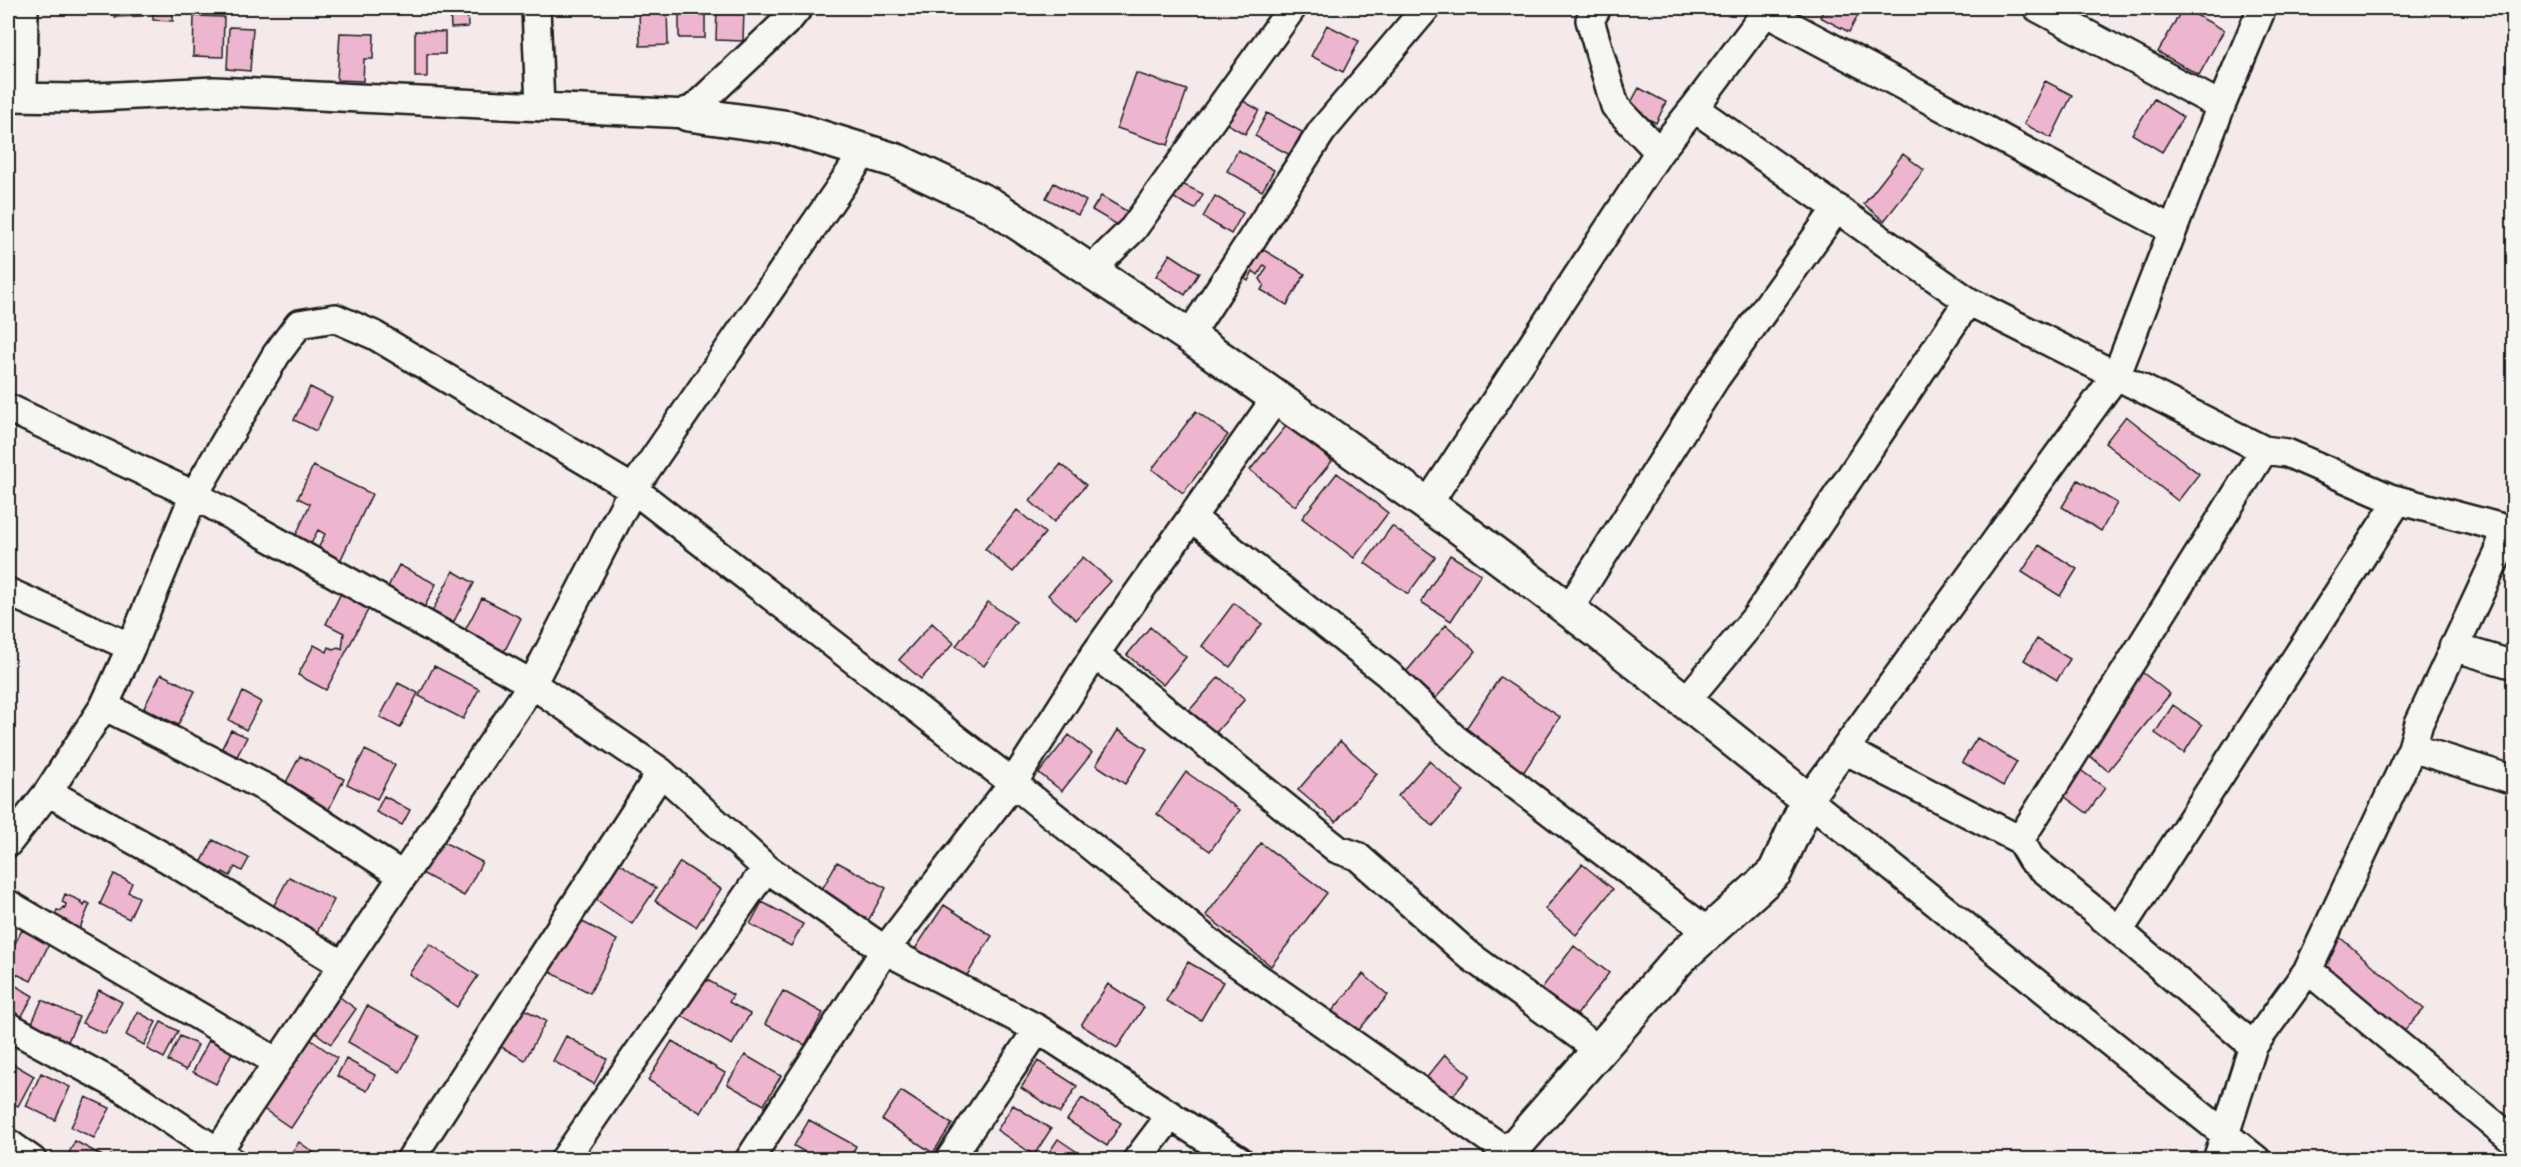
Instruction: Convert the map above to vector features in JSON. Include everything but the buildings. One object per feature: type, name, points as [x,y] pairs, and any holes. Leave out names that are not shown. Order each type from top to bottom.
[{"type":"street","points":[[24,8],[15,97],[78,98],[214,91],[688,114],[790,128],[897,162],[991,205],[1189,336],[1569,609],[2227,1133],[2257,1160]]},
{"type":"street","points":[[522,8],[532,106]]},
{"type":"street","points":[[532,106],[536,8]]},
{"type":"street","points":[[688,114],[789,20],[798,8]]},
{"type":"street","points":[[1091,270],[1133,229],[1292,8]]},
{"type":"street","points":[[1189,336],[1322,131],[1426,8]]},
{"type":"street","points":[[2038,8],[2221,106]]},
{"type":"street","points":[[8,843],[48,792],[104,706],[194,495],[276,355],[299,324],[335,318],[374,335],[633,489],[1013,783],[1224,954],[1506,1156],[1680,958],[1774,872],[1808,800],[2117,374],[2221,106],[2262,8]]},
{"type":"street","points":[[1427,505],[1659,152],[1767,10],[2173,230]]},
{"type":"street","points":[[1587,12],[1615,106],[1659,152]]},
{"type":"street","points":[[1694,108],[1968,301],[2264,450],[2287,453],[2390,498],[2508,530],[2419,723],[2412,748],[2308,970],[2253,1046],[2217,1160]]},
{"type":"street","points":[[8,1026],[124,1089],[220,1157],[277,1062],[532,684],[633,489],[865,151]]},
{"type":"street","points":[[1569,609],[1715,379],[1837,208]]},
{"type":"street","points":[[1685,702],[1755,617],[1968,301]]},
{"type":"street","points":[[749,1160],[885,950],[1013,783],[1095,654],[1276,398]]},
{"type":"street","points":[[8,408],[194,495],[532,684],[661,772],[766,868],[885,950],[1038,1029],[1239,1160]]},
{"type":"street","points":[[2020,840],[2264,450]]},
{"type":"street","points":[[2119,931],[2392,510],[2390,498]]},
{"type":"street","points":[[1192,518],[1388,674],[1454,738],[1708,932]]},
{"type":"street","points":[[8,592],[131,647]]},
{"type":"street","points":[[2453,647],[2514,665]]},
{"type":"street","points":[[1095,654],[1337,849],[1357,856],[1470,956],[1599,1050]]},
{"type":"street","points":[[104,706],[274,792],[403,876]]},
{"type":"street","points":[[2412,748],[2514,780]]},
{"type":"street","points":[[1845,750],[2020,840],[2031,859],[2253,1046]]},
{"type":"street","points":[[410,1160],[661,772]]},
{"type":"street","points":[[48,792],[168,859],[343,965]]},
{"type":"street","points":[[564,1160],[766,868]]},
{"type":"street","points":[[8,904],[277,1062]]},
{"type":"street","points":[[2308,970],[2514,1141]]},
{"type":"street","points":[[949,1160],[1038,1029]]},
{"type":"street","points":[[1137,1160],[1171,1115]]},
{"type":"street","points":[[8,1143],[33,1160]]}]
